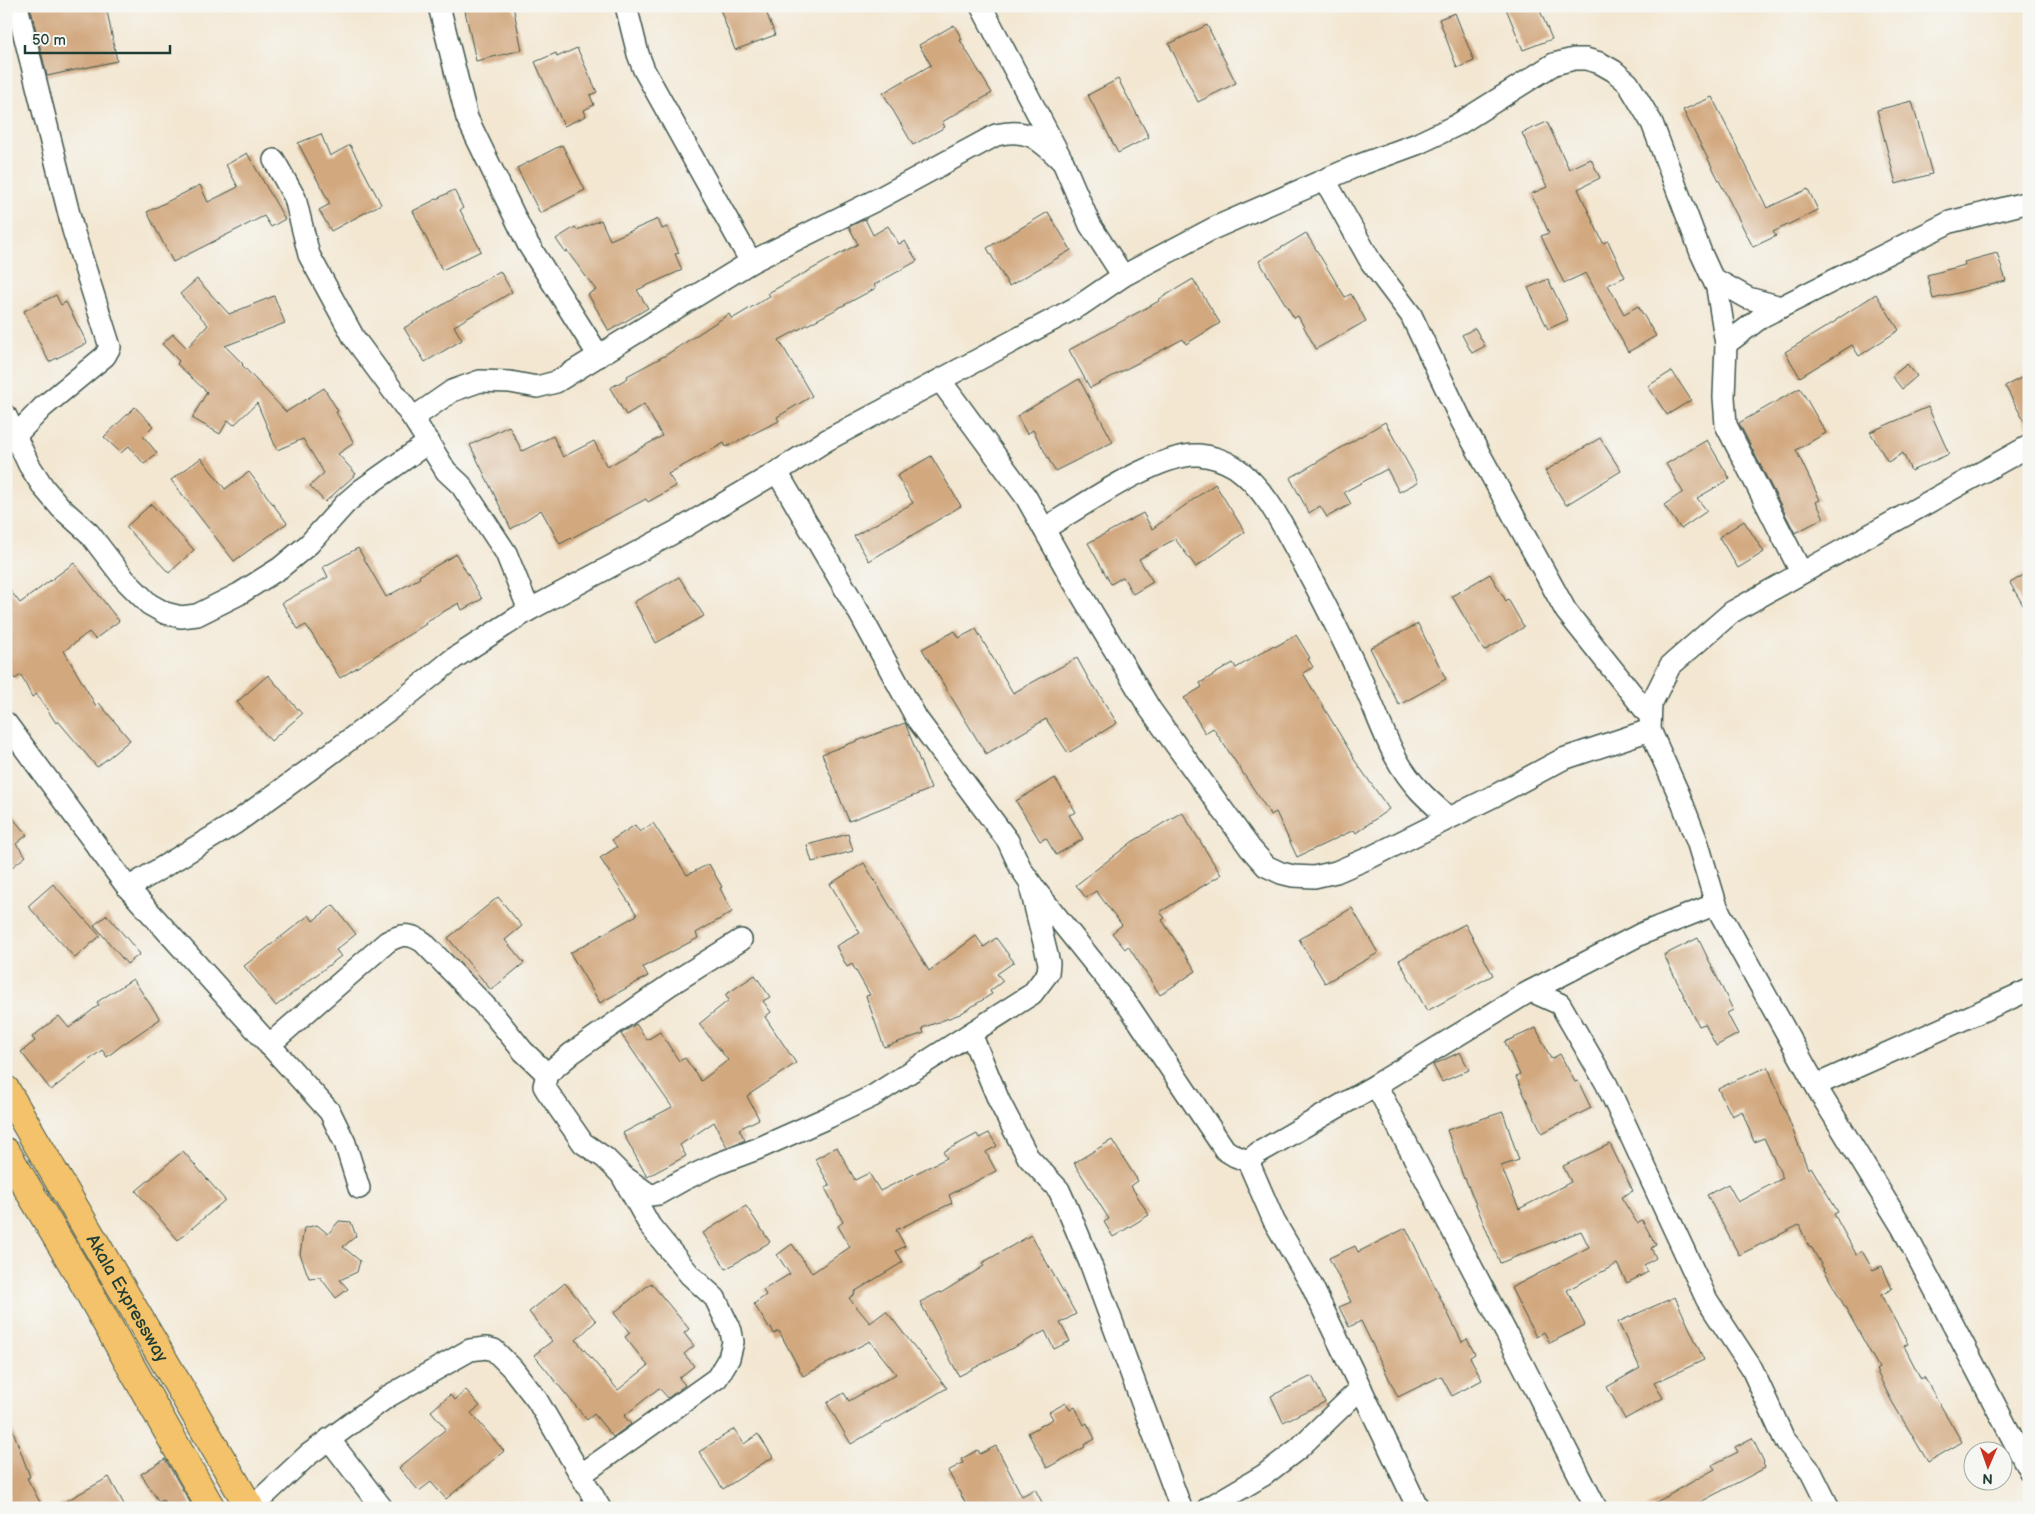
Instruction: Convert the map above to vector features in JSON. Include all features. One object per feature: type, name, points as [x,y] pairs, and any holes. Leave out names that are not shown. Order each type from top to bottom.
[{"type":"main road","name":"Akala Expressway","points":[[6,1090],[251,1508]]},
{"type":"main road","name":"Akala Expressway","points":[[6,1152],[211,1508]]},
{"type":"street","points":[[16,435],[43,407],[105,356],[110,347],[73,230],[17,6]]},
{"type":"street","points":[[439,6],[467,118],[528,244],[599,356]]},
{"type":"street","points":[[626,6],[644,70],[751,262]]},
{"type":"street","points":[[981,6],[1063,162],[1090,225],[1123,276]]},
{"type":"street","points":[[128,888],[234,824],[317,765],[453,659],[529,610],[669,535],[777,472],[826,440],[1078,306],[1123,276],[1214,228],[1324,180],[1417,144],[1457,125],[1554,64],[1574,59],[1586,59],[1600,63],[1614,71],[1628,83],[1641,102],[1665,155],[1701,253],[1714,279],[1722,314],[1726,344],[1724,397],[1726,425],[1801,572]]},
{"type":"street","points":[[413,418],[452,391],[480,381],[510,382],[537,387],[556,382],[751,262],[876,200],[996,134],[1011,131],[1038,138],[1063,162]]},
{"type":"street","points":[[274,160],[295,198],[309,255],[354,338],[413,418],[446,471],[461,485],[506,554],[529,610]]},
{"type":"street","points":[[1324,180],[1371,262],[1411,315],[1462,422],[1566,611],[1650,723],[1695,836],[1716,904],[1816,1085],[1902,1227],[2029,1470]]},
{"type":"street","points":[[1726,344],[1763,316],[1950,222],[2029,202]]},
{"type":"street","points":[[1714,279],[1748,298],[1781,307]]},
{"type":"street","points":[[940,380],[1026,498],[1150,709],[1250,848],[1266,866],[1281,873],[1294,876],[1314,877],[1336,872],[1372,857],[1563,759],[1650,723]]},
{"type":"street","points":[[6,416],[29,465],[44,488],[61,508],[89,532],[126,580],[149,604],[165,613],[181,617],[197,615],[239,594],[280,568],[309,544],[346,503],[361,490],[429,442]]},
{"type":"street","points":[[1650,723],[1651,704],[1670,666],[1732,612],[2029,446]]},
{"type":"street","points":[[1044,529],[1151,466],[1179,458],[1199,455],[1222,460],[1235,468],[1254,485],[1276,513],[1312,579],[1366,689],[1395,756],[1416,789],[1449,818]]},
{"type":"street","points":[[777,472],[861,616],[917,719],[1008,841],[1021,869],[1037,892],[1130,1008],[1225,1150],[1248,1161],[1274,1222],[1311,1284],[1418,1508]]},
{"type":"street","points":[[6,723],[128,888],[330,1112],[345,1143],[359,1188]]},
{"type":"street","points":[[741,940],[671,984],[572,1053],[547,1074],[544,1086],[576,1134],[587,1147],[605,1158],[621,1174],[650,1194],[658,1194],[691,1176],[873,1096],[1032,994],[1048,972],[1049,963],[1029,880]]},
{"type":"street","points":[[1248,1161],[1258,1153],[1376,1085],[1531,991],[1641,934],[1716,904]]},
{"type":"street","points":[[269,1045],[387,942],[405,934],[423,942],[493,1014],[523,1051],[547,1074]]},
{"type":"street","points":[[1560,1004],[1565,974]]},
{"type":"street","points":[[1816,1085],[2029,990]]},
{"type":"street","points":[[1531,991],[1560,1004],[1620,1112],[1707,1300],[1752,1369],[1784,1439],[1811,1472],[1829,1508]]},
{"type":"street","points":[[971,1034],[999,1101],[1028,1157],[1059,1190],[1068,1210],[1091,1265],[1181,1508]]},
{"type":"street","points":[[1376,1085],[1519,1356],[1596,1508]]},
{"type":"street","points":[[582,1474],[717,1378],[729,1358],[733,1342],[731,1331],[715,1298],[690,1275],[650,1226],[621,1174]]},
{"type":"street","points":[[251,1508],[308,1455],[387,1397],[470,1350],[486,1348],[494,1350],[512,1368],[537,1400],[582,1474],[600,1508]]},
{"type":"street","points":[[1208,1508],[1264,1475],[1298,1449],[1361,1388]]},
{"type":"street","points":[[329,1440],[382,1508]]},
{"type":"building","points":[[30,6],[106,6],[117,61],[47,76]]},
{"type":"building","points":[[464,6],[513,6],[522,50],[476,61]]},
{"type":"building","points":[[719,6],[764,6],[775,35],[735,50]]},
{"type":"building","points":[[1505,6],[1538,6],[1552,39],[1523,50]]},
{"type":"building","points":[[1455,13],[1474,61],[1457,68],[1439,19]]},
{"type":"building","points":[[954,25],[962,39],[960,40],[992,93],[942,122],[945,127],[913,145],[883,93],[931,65],[919,45]]},
{"type":"building","points":[[1207,25],[1236,83],[1198,102],[1169,44]]},
{"type":"building","points":[[577,48],[597,92],[590,95],[594,105],[584,110],[586,116],[564,126],[535,62],[556,53],[557,57]]},
{"type":"building","points":[[1118,79],[1149,137],[1118,153],[1088,95]]},
{"type":"building","points":[[1712,97],[1767,208],[1808,189],[1818,210],[1773,232],[1776,236],[1753,247],[1683,110]]},
{"type":"building","points":[[1912,101],[1932,174],[1896,184],[1877,110]]},
{"type":"building","points":[[1547,122],[1569,169],[1591,159],[1600,178],[1578,189],[1603,243],[1608,241],[1625,277],[1608,285],[1624,314],[1638,306],[1656,336],[1628,352],[1586,273],[1564,283],[1541,236],[1549,233],[1531,194],[1547,187],[1522,133]]},
{"type":"building","points":[[321,134],[330,156],[350,145],[381,204],[331,231],[319,210],[330,204],[298,143]]},
{"type":"building","points":[[562,145],[585,190],[540,213],[517,168]]},
{"type":"building","points":[[247,153],[285,219],[271,227],[264,216],[173,262],[147,212],[200,185],[208,202],[238,187],[226,165]]},
{"type":"building","points":[[454,190],[463,208],[460,210],[481,251],[442,270],[413,211]]},
{"type":"building","points":[[1048,212],[1071,250],[1009,286],[987,248]]},
{"type":"building","points":[[658,219],[662,229],[667,227],[679,253],[675,254],[682,270],[637,290],[648,308],[609,331],[588,294],[596,290],[556,239],[575,227],[577,230],[601,220],[610,240]]},
{"type":"building","points":[[865,219],[873,235],[888,226],[899,244],[905,241],[917,261],[874,285],[876,288],[779,340],[812,396],[777,417],[779,421],[726,447],[724,443],[668,474],[676,486],[648,502],[646,499],[560,544],[541,510],[511,529],[470,445],[509,426],[522,451],[553,436],[563,457],[594,441],[607,467],[662,436],[644,404],[626,415],[610,388],[628,378],[627,376],[666,355],[729,314],[732,319],[770,296],[768,293],[858,244],[849,227]]},
{"type":"building","points":[[1306,233],[1345,297],[1351,294],[1366,321],[1316,349],[1298,316],[1294,318],[1259,261]]},
{"type":"building","points":[[1997,253],[2006,281],[1933,299],[1927,275],[1965,265],[1964,262]]},
{"type":"building","points":[[500,271],[512,292],[454,326],[462,340],[425,362],[404,328]]},
{"type":"building","points":[[197,279],[229,314],[274,296],[285,323],[225,346],[286,412],[324,388],[354,443],[338,454],[356,474],[325,502],[310,486],[324,473],[303,439],[277,450],[257,403],[234,425],[228,420],[220,434],[192,418],[207,392],[177,364],[179,361],[162,344],[173,334],[187,348],[208,325],[180,294]]},
{"type":"building","points":[[1193,279],[1220,323],[1186,344],[1183,339],[1090,388],[1069,350],[1159,301]]},
{"type":"building","points":[[1548,279],[1568,320],[1548,329],[1528,288]]},
{"type":"building","points":[[1876,294],[1899,330],[1859,356],[1852,345],[1800,377],[1785,352]]},
{"type":"building","points":[[56,295],[61,305],[66,302],[87,343],[49,362],[24,311]]},
{"type":"building","points":[[1475,328],[1485,346],[1472,353],[1462,335]]},
{"type":"building","points":[[1907,364],[1917,376],[1902,389],[1892,376]]},
{"type":"building","points":[[1672,371],[1691,400],[1667,415],[1648,386]]},
{"type":"building","points":[[2029,374],[2029,430],[2005,386]]},
{"type":"building","points":[[1079,379],[1113,442],[1055,471],[1033,430],[1027,434],[1017,416]]},
{"type":"building","points":[[1800,388],[1826,433],[1796,450],[1820,500],[1816,502],[1824,518],[1795,533],[1739,423]]},
{"type":"building","points":[[135,407],[153,426],[143,436],[157,453],[144,464],[129,446],[121,453],[104,437]]},
{"type":"building","points":[[1928,407],[1949,454],[1911,471],[1903,453],[1888,462],[1870,432]]},
{"type":"building","points":[[1385,422],[1418,482],[1399,492],[1387,469],[1344,492],[1351,504],[1327,517],[1320,506],[1309,513],[1290,478]]},
{"type":"building","points":[[1600,438],[1621,471],[1566,505],[1545,471]]},
{"type":"building","points":[[1707,440],[1730,479],[1697,498],[1707,511],[1681,529],[1664,505],[1683,492],[1666,464]]},
{"type":"building","points":[[931,456],[961,506],[869,561],[854,536],[913,503],[897,476]]},
{"type":"building","points":[[201,458],[225,489],[249,472],[287,523],[234,561],[171,480]]},
{"type":"building","points":[[1215,484],[1245,532],[1196,567],[1175,539],[1139,559],[1153,582],[1133,594],[1123,577],[1111,584],[1088,543],[1143,513],[1152,529]]},
{"type":"building","points":[[151,504],[194,550],[169,573],[126,527]]},
{"type":"building","points":[[1744,521],[1764,552],[1738,568],[1719,537]]},
{"type":"building","points":[[358,548],[386,597],[420,578],[419,576],[456,554],[482,599],[462,610],[459,603],[425,622],[426,624],[340,678],[306,625],[298,629],[282,603],[328,577],[323,567]]},
{"type":"building","points":[[74,563],[119,621],[95,639],[89,632],[64,651],[96,706],[99,703],[130,740],[97,767],[58,721],[56,723],[37,694],[32,697],[21,675],[15,679],[6,666],[6,585],[20,603]]},
{"type":"building","points":[[2029,572],[2029,615],[2010,583]]},
{"type":"building","points":[[1490,574],[1506,601],[1508,599],[1524,627],[1484,651],[1452,596]]},
{"type":"building","points":[[679,577],[704,616],[656,643],[634,602]]},
{"type":"building","points":[[1418,624],[1446,679],[1399,705],[1370,648]]},
{"type":"building","points":[[976,629],[1013,693],[1077,658],[1093,687],[1117,723],[1068,753],[1046,719],[986,754],[922,649],[955,631],[959,638]]},
{"type":"building","points":[[1296,635],[1310,658],[1308,659],[1313,667],[1303,673],[1353,758],[1389,809],[1356,833],[1354,830],[1297,857],[1276,812],[1271,815],[1213,728],[1205,733],[1184,698],[1202,687],[1200,683],[1233,663],[1236,668],[1274,645],[1275,647]]},
{"type":"building","points":[[268,675],[302,714],[271,741],[237,702]]},
{"type":"building","points":[[905,723],[931,789],[849,821],[822,754]]},
{"type":"building","points":[[1055,778],[1076,812],[1069,815],[1083,839],[1056,855],[1046,838],[1040,841],[1016,801]]},
{"type":"building","points":[[6,810],[27,835],[16,844],[26,856],[6,872]]},
{"type":"building","points":[[1182,812],[1221,875],[1160,912],[1165,918],[1162,920],[1196,971],[1160,995],[1128,946],[1125,949],[1112,933],[1122,925],[1096,891],[1086,898],[1076,885],[1132,842]]},
{"type":"building","points":[[653,823],[687,875],[709,864],[722,887],[720,888],[732,912],[696,933],[698,938],[643,967],[648,976],[600,1003],[570,953],[637,915],[600,858],[617,847],[612,840],[635,825],[640,832]]},
{"type":"building","points":[[848,834],[853,851],[812,862],[807,845]]},
{"type":"building","points":[[864,863],[929,971],[976,936],[984,947],[996,938],[1014,962],[997,974],[1003,981],[990,991],[992,994],[960,1014],[922,1028],[924,1033],[884,1047],[866,996],[870,995],[852,964],[847,967],[836,946],[860,933],[830,884]]},
{"type":"building","points":[[53,884],[100,936],[75,958],[28,906]]},
{"type":"building","points":[[498,897],[522,926],[505,940],[524,963],[491,990],[448,938]]},
{"type":"building","points":[[333,905],[356,934],[336,950],[341,956],[276,1006],[244,966],[309,915],[313,921]]},
{"type":"building","points":[[1352,908],[1378,953],[1325,983],[1299,939]]},
{"type":"building","points":[[107,915],[140,954],[127,964],[94,925]]},
{"type":"building","points":[[1465,924],[1493,975],[1427,1011],[1399,960]]},
{"type":"building","points":[[1698,938],[1733,1010],[1727,1013],[1738,1034],[1716,1046],[1705,1024],[1699,1026],[1664,955]]},
{"type":"building","points":[[755,975],[770,997],[763,1001],[771,1012],[765,1017],[796,1063],[747,1096],[759,1119],[739,1129],[745,1140],[727,1147],[714,1122],[680,1145],[686,1156],[647,1177],[623,1133],[672,1107],[621,1034],[636,1024],[647,1040],[660,1032],[679,1061],[685,1058],[701,1081],[728,1060],[699,1024],[729,1000],[725,995]]},
{"type":"building","points":[[133,979],[160,1019],[107,1057],[102,1050],[51,1090],[21,1052],[35,1041],[32,1037],[59,1016],[69,1028],[99,1005],[97,1002]]},
{"type":"building","points":[[1536,1028],[1551,1059],[1560,1054],[1575,1082],[1578,1081],[1591,1108],[1542,1133],[1516,1077],[1520,1075],[1505,1042]]},
{"type":"building","points":[[1460,1052],[1469,1070],[1442,1082],[1433,1065]]},
{"type":"building","points":[[1768,1067],[1808,1169],[1811,1167],[1838,1212],[1834,1214],[1856,1254],[1862,1251],[1873,1270],[1882,1266],[1892,1289],[1881,1295],[1908,1344],[1904,1346],[1921,1379],[1924,1377],[1962,1442],[1928,1462],[1891,1400],[1876,1370],[1879,1368],[1812,1248],[1809,1247],[1799,1225],[1739,1255],[1707,1195],[1728,1184],[1738,1202],[1783,1178],[1764,1138],[1754,1142],[1742,1111],[1732,1116],[1718,1089]]},
{"type":"building","points":[[1503,1112],[1519,1160],[1501,1166],[1519,1209],[1571,1182],[1563,1166],[1610,1144],[1633,1191],[1621,1197],[1637,1223],[1642,1220],[1656,1245],[1651,1248],[1656,1258],[1644,1265],[1648,1272],[1627,1283],[1617,1264],[1567,1290],[1585,1325],[1550,1343],[1544,1332],[1536,1337],[1511,1288],[1589,1247],[1581,1231],[1500,1263],[1464,1179],[1447,1130]]},
{"type":"building","points":[[989,1133],[997,1146],[986,1152],[996,1171],[949,1195],[952,1203],[896,1230],[905,1246],[896,1251],[903,1262],[854,1292],[855,1294],[849,1298],[870,1323],[886,1311],[947,1388],[851,1444],[827,1403],[844,1393],[849,1401],[896,1374],[870,1341],[803,1376],[779,1331],[774,1334],[754,1304],[766,1295],[763,1290],[790,1274],[777,1255],[792,1244],[812,1273],[850,1247],[838,1226],[843,1222],[825,1188],[830,1186],[815,1159],[837,1147],[855,1180],[869,1173],[880,1191],[947,1158],[943,1152],[977,1134],[979,1138]]},
{"type":"building","points":[[1112,1140],[1138,1181],[1131,1186],[1149,1215],[1113,1237],[1104,1222],[1109,1219],[1074,1163]]},
{"type":"building","points":[[183,1151],[225,1200],[178,1240],[136,1191]]},
{"type":"building","points":[[746,1206],[770,1242],[726,1269],[703,1233]]},
{"type":"building","points":[[339,1221],[351,1222],[356,1236],[343,1247],[360,1261],[357,1272],[340,1280],[348,1289],[336,1298],[320,1277],[309,1278],[300,1254],[304,1228],[317,1225],[328,1234]]},
{"type":"building","points":[[1406,1228],[1462,1342],[1467,1339],[1475,1354],[1470,1357],[1482,1380],[1452,1396],[1441,1376],[1398,1397],[1361,1321],[1349,1327],[1339,1307],[1351,1302],[1329,1258],[1355,1246],[1358,1252]]},
{"type":"building","points":[[1031,1235],[1076,1314],[1060,1323],[1070,1341],[1054,1349],[1045,1331],[959,1376],[920,1302],[941,1293],[984,1266],[982,1263]]},
{"type":"building","points":[[565,1283],[596,1321],[576,1340],[618,1390],[648,1366],[625,1337],[630,1333],[614,1313],[651,1283],[689,1329],[684,1333],[694,1346],[684,1354],[694,1366],[679,1378],[685,1385],[668,1398],[659,1388],[624,1416],[631,1424],[613,1437],[594,1414],[587,1420],[534,1355],[552,1341],[529,1312]]},
{"type":"building","points":[[1675,1297],[1704,1360],[1654,1383],[1663,1398],[1625,1419],[1607,1387],[1640,1368],[1618,1322]]},
{"type":"building","points":[[1312,1376],[1325,1402],[1283,1422],[1271,1396]]},
{"type":"building","points":[[466,1390],[480,1406],[471,1413],[504,1451],[446,1499],[431,1482],[419,1491],[399,1468],[446,1429],[431,1411],[450,1395],[455,1400]]},
{"type":"building","points":[[1066,1403],[1070,1410],[1075,1407],[1084,1425],[1087,1423],[1095,1439],[1084,1445],[1085,1447],[1047,1468],[1028,1433],[1053,1419],[1049,1412]]},
{"type":"building","points":[[6,1417],[8,1417],[30,1477],[27,1478],[43,1508],[6,1508],[6,1498],[10,1496],[6,1485]]},
{"type":"building","points":[[734,1429],[744,1444],[758,1434],[773,1457],[723,1489],[699,1452]]},
{"type":"building","points":[[1752,1438],[1765,1468],[1689,1508],[1646,1508],[1715,1469],[1712,1465],[1738,1452],[1735,1447]]},
{"type":"building","points":[[996,1446],[1022,1496],[1035,1489],[1045,1508],[968,1508],[948,1471],[963,1463],[961,1459],[978,1450],[980,1454]]},
{"type":"building","points":[[165,1459],[191,1504],[184,1508],[168,1508],[163,1500],[159,1502],[141,1474]]},
{"type":"building","points":[[109,1477],[126,1508],[54,1508]]}]
